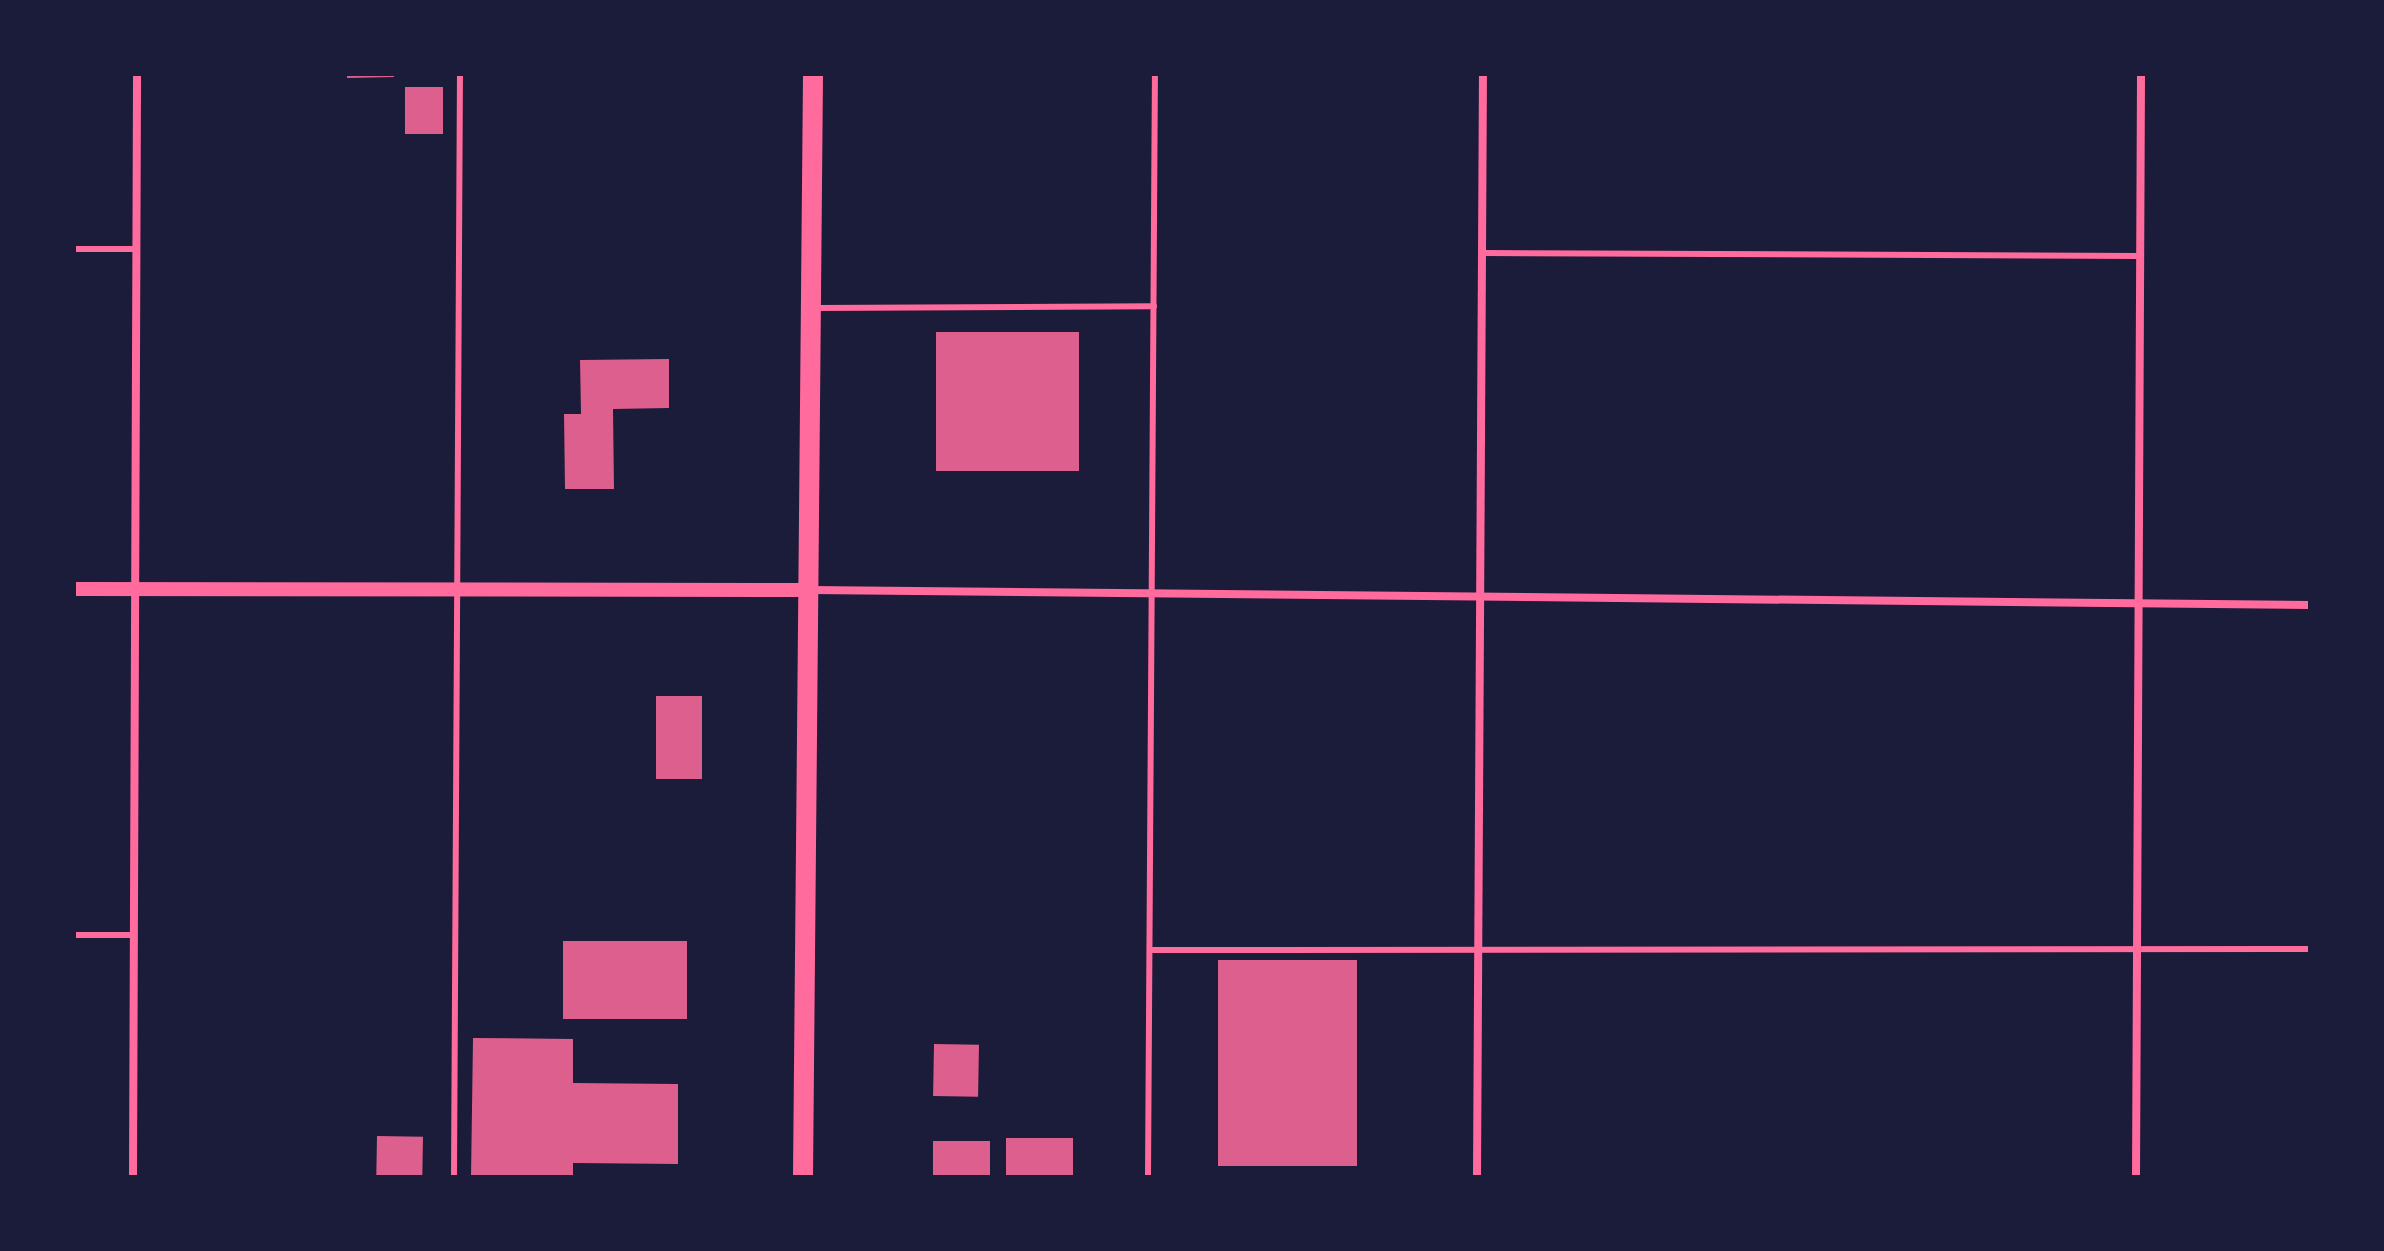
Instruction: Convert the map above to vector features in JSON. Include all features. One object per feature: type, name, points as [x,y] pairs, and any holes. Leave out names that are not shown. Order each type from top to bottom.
[{"type":"main road","points":[[803,1177],[813,74]]},
{"type":"street","points":[[133,1177],[137,74]]},
{"type":"street","points":[[1477,1177],[1483,74]]},
{"type":"street","points":[[2136,1177],[2135,605],[2141,74]]},
{"type":"street","points":[[74,589],[1481,594],[2310,605]]},
{"type":"lane","points":[[454,1177],[460,590],[460,74]]},
{"type":"lane","points":[[1148,1177],[1153,950],[1155,74]]},
{"type":"lane","points":[[74,249],[136,249]]},
{"type":"lane","points":[[1482,253],[2140,256]]},
{"type":"lane","points":[[811,308],[1154,306]]},
{"type":"lane","points":[[74,935],[132,935]]},
{"type":"lane","points":[[1153,950],[1478,947],[2310,949]]},
{"type":"building","points":[[347,74],[394,74],[394,77],[347,78]]},
{"type":"building","points":[[405,87],[443,87],[443,134],[405,134]]},
{"type":"building","points":[[936,332],[1079,332],[1079,471],[936,471]]},
{"type":"building","points":[[669,359],[669,408],[613,409],[614,489],[565,489],[564,414],[581,414],[580,360]]},
{"type":"building","points":[[656,696],[702,696],[702,779],[656,779]]},
{"type":"building","points":[[563,941],[687,941],[687,1019],[563,1019]]},
{"type":"building","points":[[1218,960],[1357,960],[1357,1166],[1218,1166]]},
{"type":"building","points":[[473,1038],[573,1039],[573,1083],[678,1084],[678,1164],[573,1163],[573,1177],[471,1177]]},
{"type":"building","points":[[934,1044],[979,1045],[978,1097],[933,1096]]},
{"type":"building","points":[[377,1136],[423,1137],[422,1177],[376,1177]]},
{"type":"building","points":[[1006,1138],[1073,1138],[1073,1177],[1006,1177]]},
{"type":"building","points":[[933,1141],[990,1141],[990,1177],[933,1177]]}]
